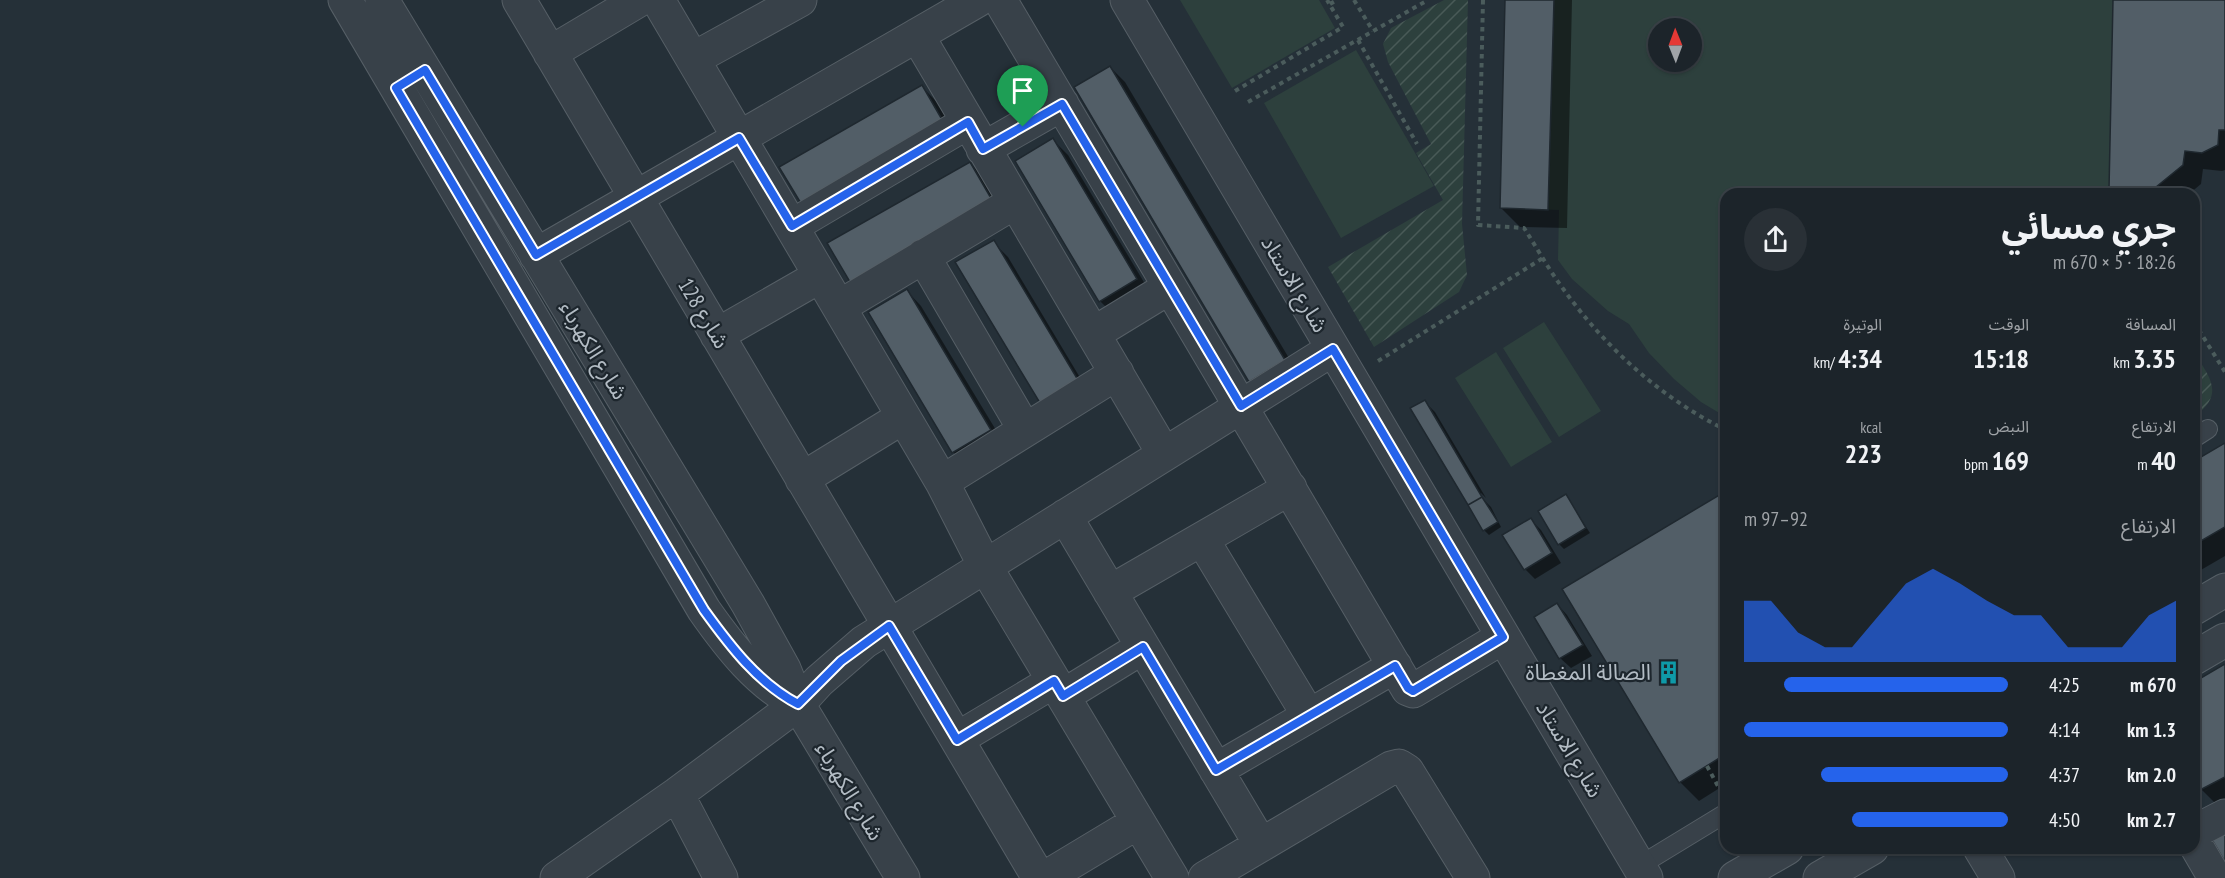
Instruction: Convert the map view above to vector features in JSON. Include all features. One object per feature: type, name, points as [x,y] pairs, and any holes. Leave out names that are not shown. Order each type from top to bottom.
[{"type":"street","name":"شارع الكهرباء","points":[[345,0],[704,610],[738,655],[779,694],[798,704]]},
{"type":"street","name":"شارع الكهرباء","points":[[382,0],[748,604],[784,669],[798,704],[903,878]]},
{"type":"street","name":"شارع 128","points":[[519,0],[1039,878]]},
{"type":"street","points":[[550,53],[639,0]]},
{"type":"street","points":[[658,0],[942,482],[985,566],[1172,878]]},
{"type":"street","points":[[1000,0],[1408,688],[1413,691],[1503,637]]},
{"type":"street","name":"شارع الاستاد","points":[[1126,0],[1642,872]]},
{"type":"street","points":[[536,255],[916,36],[968,2]]},
{"type":"street","points":[[693,59],[783,4]]},
{"type":"street","points":[[916,36],[1164,454]]},
{"type":"street","points":[[396,88],[425,70]]},
{"type":"street","points":[[792,226],[976,136],[1062,104]]},
{"type":"street","points":[[839,307],[1015,202]]},
{"type":"street","points":[[923,256],[1025,430]]},
{"type":"street","points":[[717,335],[820,276]]},
{"type":"street","points":[[1093,334],[1170,287]]},
{"type":"street","points":[[557,878],[677,794],[798,704],[841,661],[889,626],[1333,349]]},
{"type":"street","points":[[942,482],[1117,373]]},
{"type":"street","points":[[802,478],[903,417]]},
{"type":"street","points":[[1110,592],[1290,488]]},
{"type":"street","points":[[1065,516],[1261,845]]},
{"type":"street","points":[[1202,539],[1309,716]]},
{"type":"street","points":[[2200,605],[2225,590]]},
{"type":"street","points":[[2200,655],[2225,640]]},
{"type":"street","points":[[957,740],[1143,647]]},
{"type":"street","points":[[1216,770],[1395,666]]},
{"type":"street","points":[[1205,878],[1391,768],[1399,766],[1407,771],[1473,878]]},
{"type":"street","points":[[677,794],[722,878]]},
{"type":"street","points":[[2200,829],[2225,816]]},
{"type":"street","points":[[1045,878],[1138,822]]},
{"type":"street","points":[[2200,852],[2215,878]]},
{"type":"street","points":[[1735,878],[1777,854]]},
{"type":"street","points":[[1821,878],[1862,854]]},
{"type":"street","points":[[1984,854],[1998,878]]},
{"type":"lane","points":[[1642,872],[1720,817]]},
{"type":"path","points":[[1235,91],[1343,27],[1329,2],[1337,0]]},
{"type":"path","points":[[1354,0],[1373,32]]},
{"type":"path","points":[[1248,102],[1428,0]]},
{"type":"path","points":[[1483,0],[1478,225],[1524,228],[1563,289],[1611,345],[1665,393],[1699,416],[1720,426]]},
{"type":"path","points":[[1358,40],[1417,144]]},
{"type":"path","points":[[1351,379],[1543,258]]},
{"type":"path","points":[[2200,332],[2225,372]]},
{"type":"path","points":[[1707,765],[1720,790]]},
{"type":"green space","points":[[1180,0],[1319,0],[1335,28],[1232,88]]},
{"type":"green space","points":[[1444,0],[1468,0],[1462,224],[1467,275],[1459,292],[1374,347],[1328,267],[1443,200],[1416,153],[1431,144],[1388,62],[1383,44],[1391,28]]},
{"type":"green space","points":[[1505,0],[2225,0],[2218,145],[2202,153],[2185,151],[2183,165],[2156,187],[1720,188],[1720,413],[1701,402],[1674,379],[1649,353],[1629,324],[1608,311],[1572,279],[1558,260],[1559,210],[1500,208]]},
{"type":"green space","points":[[1356,50],[1434,186],[1341,238],[1264,103]]},
{"type":"green space","points":[[1544,322],[1601,411],[1559,437],[1503,348]]},
{"type":"green space","points":[[1496,352],[1552,442],[1511,467],[1455,378]]},
{"type":"green space","points":[[2200,362],[2212,386],[2210,400],[2200,412]]},
{"type":"building","points":[[1505,0],[1554,0],[1548,210],[1500,208]]},
{"type":"building","points":[[2113,0],[2225,0],[2225,130],[2219,130],[2218,145],[2202,153],[2185,151],[2183,165],[2156,187],[2109,188]]},
{"type":"building","points":[[1110,66],[1285,360],[1249,382],[1074,87]]},
{"type":"building","points":[[922,85],[944,123],[802,205],[779,167]]},
{"type":"building","points":[[1053,138],[1137,279],[1099,302],[1015,161]]},
{"type":"building","points":[[970,162],[992,200],[850,282],[827,243]]},
{"type":"building","points":[[994,240],[1078,380],[1040,403],[955,262]]},
{"type":"building","points":[[907,289],[991,430],[952,453],[868,312]]},
{"type":"building","points":[[1425,400],[1482,497],[1468,505],[1410,408]]},
{"type":"building","points":[[2225,443],[2225,527],[2200,542],[2200,458]]},
{"type":"building","points":[[1566,494],[1586,528],[1558,545],[1538,511]]},
{"type":"building","name":"الصالة المغطاة","points":[[1720,495],[1720,758],[1679,783],[1562,589]]},
{"type":"building","points":[[1482,497],[1498,522],[1483,531],[1468,505]]},
{"type":"building","points":[[1531,518],[1552,553],[1524,570],[1502,535]]},
{"type":"building","points":[[1557,603],[1583,645],[1559,659],[1534,617]]},
{"type":"building","points":[[2225,664],[2225,777],[2200,790],[2200,679]]},
{"type":"building","points":[[2225,831],[2225,862],[2211,838]]},
{"type":"place","name":"الصالة المغطاة","points":[[1669,672]]},
{"type":"route","points":[[425,70],[536,255],[739,138],[792,226],[968,122],[983,149],[1023,127],[1062,104],[1241,406],[1333,349],[1503,637],[1413,691],[1408,688],[1395,666],[1216,770],[1143,647],[1063,696],[1054,681],[957,740],[889,626],[864,642],[841,661],[798,704],[779,694],[738,655],[704,610],[396,88],[425,70]]}]
